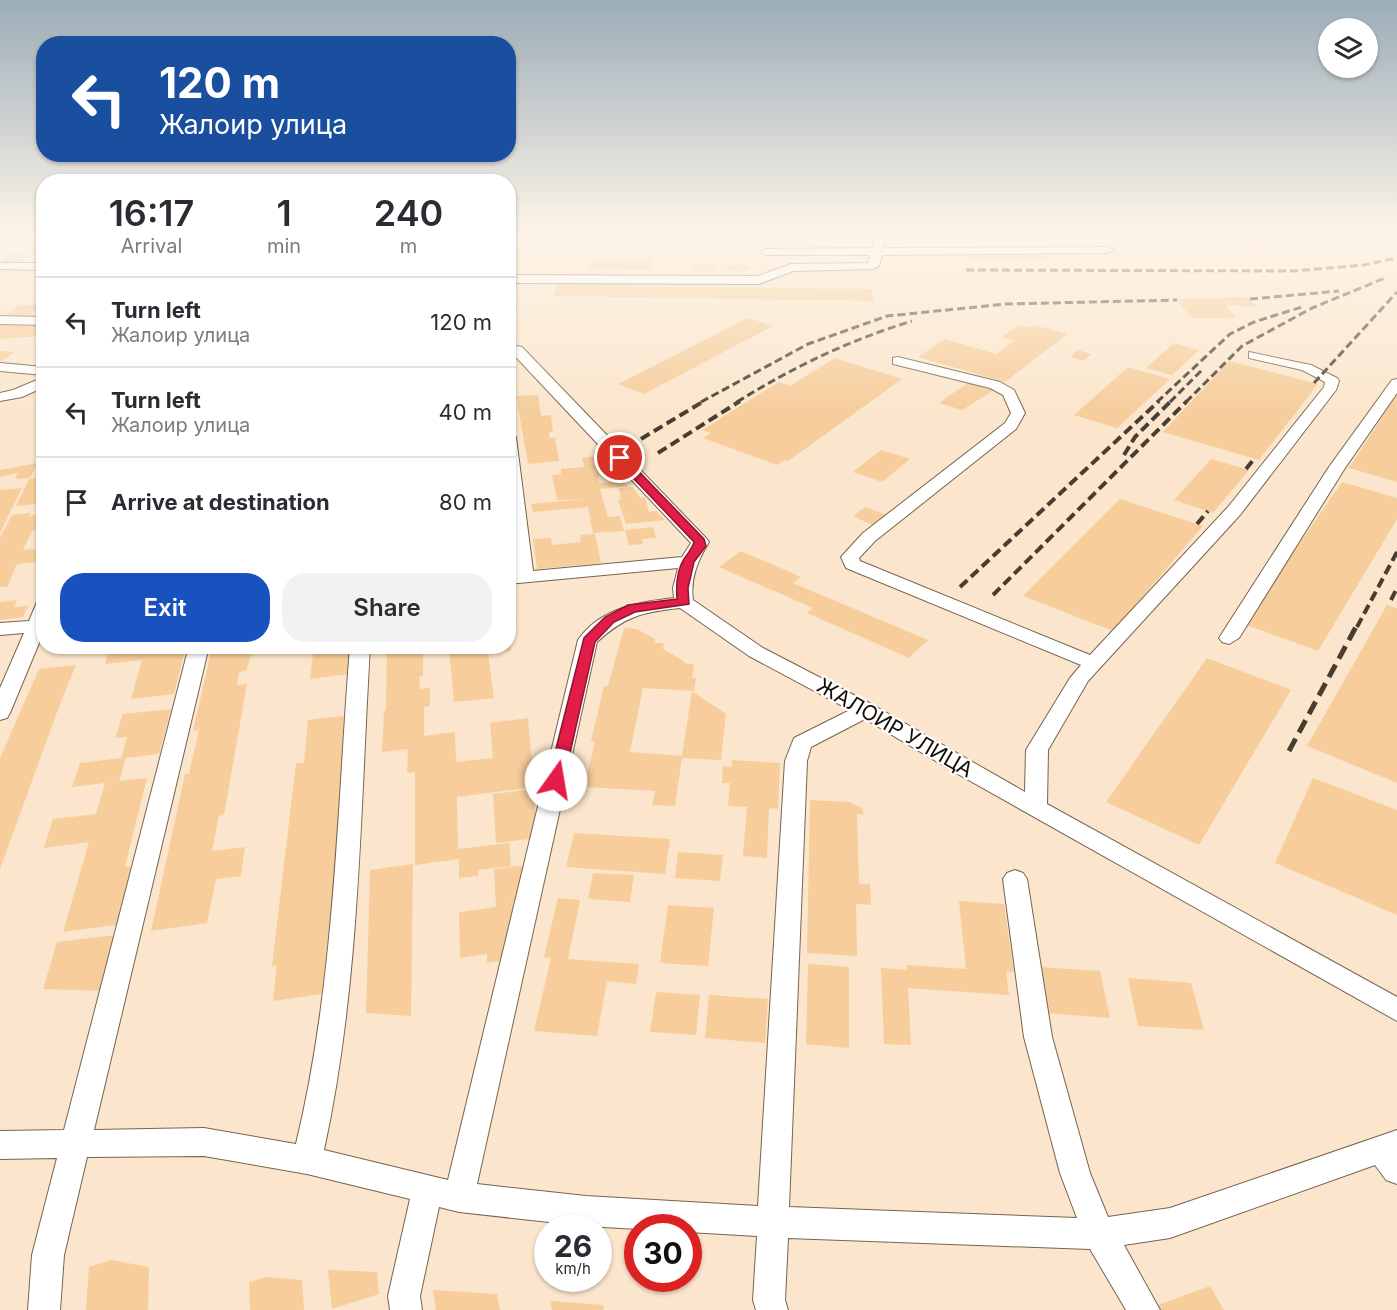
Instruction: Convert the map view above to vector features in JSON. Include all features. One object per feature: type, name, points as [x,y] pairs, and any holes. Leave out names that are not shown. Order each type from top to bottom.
[{"type":"street","points":[[0,320],[36,321]]},
{"type":"street","points":[[1036,808],[1037,750],[1080,678],[1234,511],[1331,387],[1332,381],[1328,377],[1312,370],[1254,355]]},
{"type":"street","points":[[459,1197],[588,640],[609,620],[632,608],[684,602],[682,588],[688,562],[700,542],[516,356]]},
{"type":"street","points":[[898,361],[995,385],[1009,393],[1018,413],[1011,426],[869,537],[850,557],[852,564],[1093,663]]},
{"type":"street","points":[[0,367],[36,370]]},
{"type":"street","points":[[1229,638],[1337,467],[1397,383]]},
{"type":"street","points":[[0,397],[36,385]]},
{"type":"street","points":[[516,563],[517,579],[688,562]]},
{"type":"street","name":"ЖАЛОИР УЛИЦА","points":[[684,602],[756,652],[866,710],[1397,1010]]},
{"type":"street","points":[[0,629],[36,625]]},
{"type":"street","points":[[0,713],[36,634]]},
{"type":"street","points":[[44,1310],[48,1255],[78,1142],[197,654]]},
{"type":"street","points":[[307,1160],[325,1082],[336,1002],[359,654]]},
{"type":"street","points":[[772,1310],[769,1300],[772,1222],[796,761],[802,743],[866,710]]},
{"type":"street","points":[[1015,879],[1038,1037],[1075,1173],[1099,1234],[1144,1310]]},
{"type":"street","points":[[0,1145],[78,1142],[204,1142],[307,1160],[459,1197],[586,1211],[772,1222],[1099,1234],[1170,1223],[1392,1154]]},
{"type":"street","points":[[406,1310],[404,1296],[427,1190]]},
{"type":"building","points":[[554,292],[873,292],[874,301],[553,296]]},
{"type":"building","points":[[1223,297],[1247,297],[1257,307],[1225,305],[1236,318],[1192,318],[1176,299],[1225,299]]},
{"type":"building","points":[[19,305],[36,305],[36,310],[30,315],[7,315]]},
{"type":"building","points":[[748,318],[773,326],[644,394],[618,384]]},
{"type":"building","points":[[0,325],[36,325],[36,336],[0,339]]},
{"type":"building","points":[[1019,325],[1030,328],[1034,325],[1067,334],[1005,382],[918,357],[945,339],[996,354],[1014,341],[1002,337]]},
{"type":"building","points":[[1174,343],[1199,350],[1172,375],[1146,368]]},
{"type":"building","points":[[1078,350],[1091,354],[1084,361],[1070,357]]},
{"type":"building","points":[[0,351],[15,352],[0,362]]},
{"type":"building","points":[[835,358],[902,379],[788,461],[784,460],[777,465],[703,438],[711,433],[702,430],[779,382],[790,386]]},
{"type":"building","points":[[1229,361],[1318,384],[1259,460],[1163,432]]},
{"type":"building","points":[[1128,367],[1170,379],[1117,428],[1074,415]]},
{"type":"building","points":[[969,382],[994,390],[962,410],[939,403]]},
{"type":"building","points":[[1397,394],[1397,482],[1349,468]]},
{"type":"building","points":[[538,395],[541,416],[551,415],[553,432],[549,432],[550,438],[555,438],[559,461],[528,464],[516,396]]},
{"type":"building","points":[[881,450],[910,459],[882,482],[853,472]]},
{"type":"building","points":[[599,456],[602,466],[607,465],[616,475],[598,476],[599,483],[622,481],[628,486],[600,489],[608,517],[620,516],[624,531],[593,533],[588,507],[533,512],[531,504],[586,499],[557,500],[552,475],[561,474],[561,469],[584,467],[582,458]]},
{"type":"building","points":[[1211,459],[1249,470],[1213,513],[1174,500]]},
{"type":"building","points":[[36,463],[30,478],[15,479],[18,473],[0,477],[0,470]]},
{"type":"building","points":[[29,479],[36,479],[36,504],[16,506]]},
{"type":"building","points":[[1342,482],[1397,498],[1397,519],[1318,651],[1244,624]]},
{"type":"building","points":[[633,487],[640,498],[645,497],[649,512],[656,511],[665,520],[626,524],[618,500],[621,499],[619,488]]},
{"type":"building","points":[[22,488],[9,514],[0,533],[0,490]]},
{"type":"building","points":[[1120,499],[1203,526],[1113,631],[1023,596]]},
{"type":"building","points":[[865,507],[892,517],[878,528],[853,516]]},
{"type":"building","points":[[31,513],[29,516],[36,515],[36,530],[32,531],[23,550],[36,549],[36,562],[17,564],[7,587],[0,587],[0,538],[12,515]]},
{"type":"building","points":[[653,527],[656,538],[642,539],[643,544],[629,545],[625,530]]},
{"type":"building","points":[[595,534],[601,563],[537,569],[533,539],[551,538],[552,545],[581,542],[580,535]]},
{"type":"building","points":[[741,551],[801,577],[793,583],[928,640],[909,658],[807,613],[813,608],[719,567]]},
{"type":"building","points":[[17,600],[14,607],[28,606],[23,617],[0,620],[0,602]]},
{"type":"building","points":[[1387,605],[1397,608],[1397,783],[1307,746]]},
{"type":"building","points":[[624,628],[637,629],[655,639],[654,643],[664,643],[663,649],[684,663],[694,664],[692,678],[696,678],[694,691],[643,688],[630,752],[682,756],[692,691],[726,714],[721,760],[682,758],[675,806],[652,805],[655,791],[584,787],[595,742],[591,741],[604,686],[608,686]]},
{"type":"building","points":[[108,654],[184,654],[174,694],[131,699],[142,660],[105,664]]},
{"type":"building","points":[[211,654],[252,654],[246,671],[239,672],[237,685],[247,684],[224,815],[219,816],[212,851],[245,847],[241,876],[216,879],[207,923],[151,931],[185,774],[189,774],[199,730],[193,731]]},
{"type":"building","points":[[313,654],[350,654],[349,674],[310,679]]},
{"type":"building","points":[[387,654],[423,654],[423,676],[419,677],[420,689],[430,688],[430,706],[424,707],[424,736],[455,732],[456,762],[493,758],[490,723],[528,718],[534,787],[457,797],[458,849],[509,843],[511,866],[478,870],[478,876],[459,878],[459,859],[415,865],[415,772],[407,773],[408,749],[382,752],[384,711],[386,711]]},
{"type":"building","points":[[450,654],[488,654],[494,698],[454,702]]},
{"type":"building","points":[[1207,658],[1291,690],[1199,845],[1106,802]]},
{"type":"building","points":[[76,665],[0,869],[0,758],[39,669]]},
{"type":"building","points":[[171,709],[159,754],[126,758],[119,781],[147,778],[125,867],[131,866],[116,925],[63,932],[89,842],[44,848],[53,819],[96,814],[105,783],[72,787],[80,763],[121,758],[127,737],[115,738],[123,714]]},
{"type":"building","points":[[350,715],[329,993],[273,1001],[277,965],[272,966],[296,763],[304,763],[308,720]]},
{"type":"building","points":[[732,760],[780,763],[778,809],[769,808],[767,858],[743,856],[747,807],[728,806],[730,783],[722,783],[723,766],[732,767]]},
{"type":"building","points":[[1313,778],[1397,810],[1397,915],[1275,863]]},
{"type":"building","points":[[533,789],[538,838],[496,843],[493,794]]},
{"type":"building","points":[[810,800],[849,802],[863,809],[863,815],[857,814],[859,884],[870,884],[871,905],[856,904],[857,956],[807,953]]},
{"type":"building","points":[[574,833],[670,839],[665,874],[566,867]]},
{"type":"building","points":[[678,852],[723,855],[720,881],[675,878]]},
{"type":"building","points":[[413,864],[411,1016],[366,1013],[370,870]]},
{"type":"building","points":[[531,867],[521,902],[507,904],[521,903],[506,960],[487,963],[487,954],[460,958],[459,912],[496,907],[494,869]]},
{"type":"building","points":[[593,873],[634,875],[630,902],[588,899]]},
{"type":"building","points":[[558,898],[580,900],[568,959],[639,964],[636,984],[607,981],[597,1036],[534,1031],[551,958],[544,957]]},
{"type":"building","points":[[959,901],[1004,904],[1014,972],[1006,972],[1009,995],[908,988],[911,1045],[884,1044],[881,968],[907,970],[907,965],[966,969]]},
{"type":"building","points":[[668,905],[714,908],[708,966],[660,963]]},
{"type":"building","points":[[115,935],[101,991],[43,989],[57,942]]},
{"type":"building","points":[[808,964],[849,967],[849,1048],[806,1044]]},
{"type":"building","points":[[1038,967],[1100,971],[1110,1018],[1045,1013]]},
{"type":"building","points":[[1128,978],[1191,983],[1204,1030],[1138,1026]]},
{"type":"building","points":[[656,992],[700,995],[696,1035],[650,1032]]},
{"type":"building","points":[[709,995],[768,999],[765,1043],[705,1038]]},
{"type":"building","points":[[111,1260],[149,1267],[148,1310],[86,1310],[89,1267]]},
{"type":"building","points":[[328,1270],[377,1272],[379,1294],[332,1309]]},
{"type":"building","points":[[266,1277],[302,1280],[304,1310],[250,1310],[249,1282]]},
{"type":"building","points":[[1210,1286],[1224,1310],[1161,1310],[1158,1305]]},
{"type":"building","points":[[433,1290],[497,1294],[500,1310],[436,1310]]},
{"type":"building","points":[[550,1301],[603,1305],[604,1310],[552,1310]]},
{"type":"railway","points":[[1250,299],[1326,292]]},
{"type":"railway","points":[[993,595],[1242,346],[1312,308],[1351,292]]},
{"type":"railway","points":[[1314,383],[1397,292]]},
{"type":"railway","points":[[701,402],[808,344],[887,316],[1006,304],[1177,300]]},
{"type":"railway","points":[[1157,402],[1230,334],[1254,322],[1305,306]]},
{"type":"railway","points":[[737,402],[779,377],[822,356],[912,321]]},
{"type":"railway","points":[[1124,455],[1135,437],[1203,369]]},
{"type":"railway","points":[[641,439],[704,401]]},
{"type":"railway","points":[[658,453],[740,401]]},
{"type":"railway","points":[[960,587],[1159,401]]},
{"type":"railway","points":[[1246,469],[1254,459]]},
{"type":"railway","points":[[1197,524],[1208,511]]},
{"type":"railway","points":[[1357,627],[1397,552]]},
{"type":"railway","points":[[1391,600],[1397,588]]},
{"type":"railway","points":[[1289,751],[1357,625]]},
{"type":"route","points":[[556,780],[588,640],[609,620],[632,608],[684,602],[682,588],[688,562],[700,546],[700,542],[620,458]]}]
